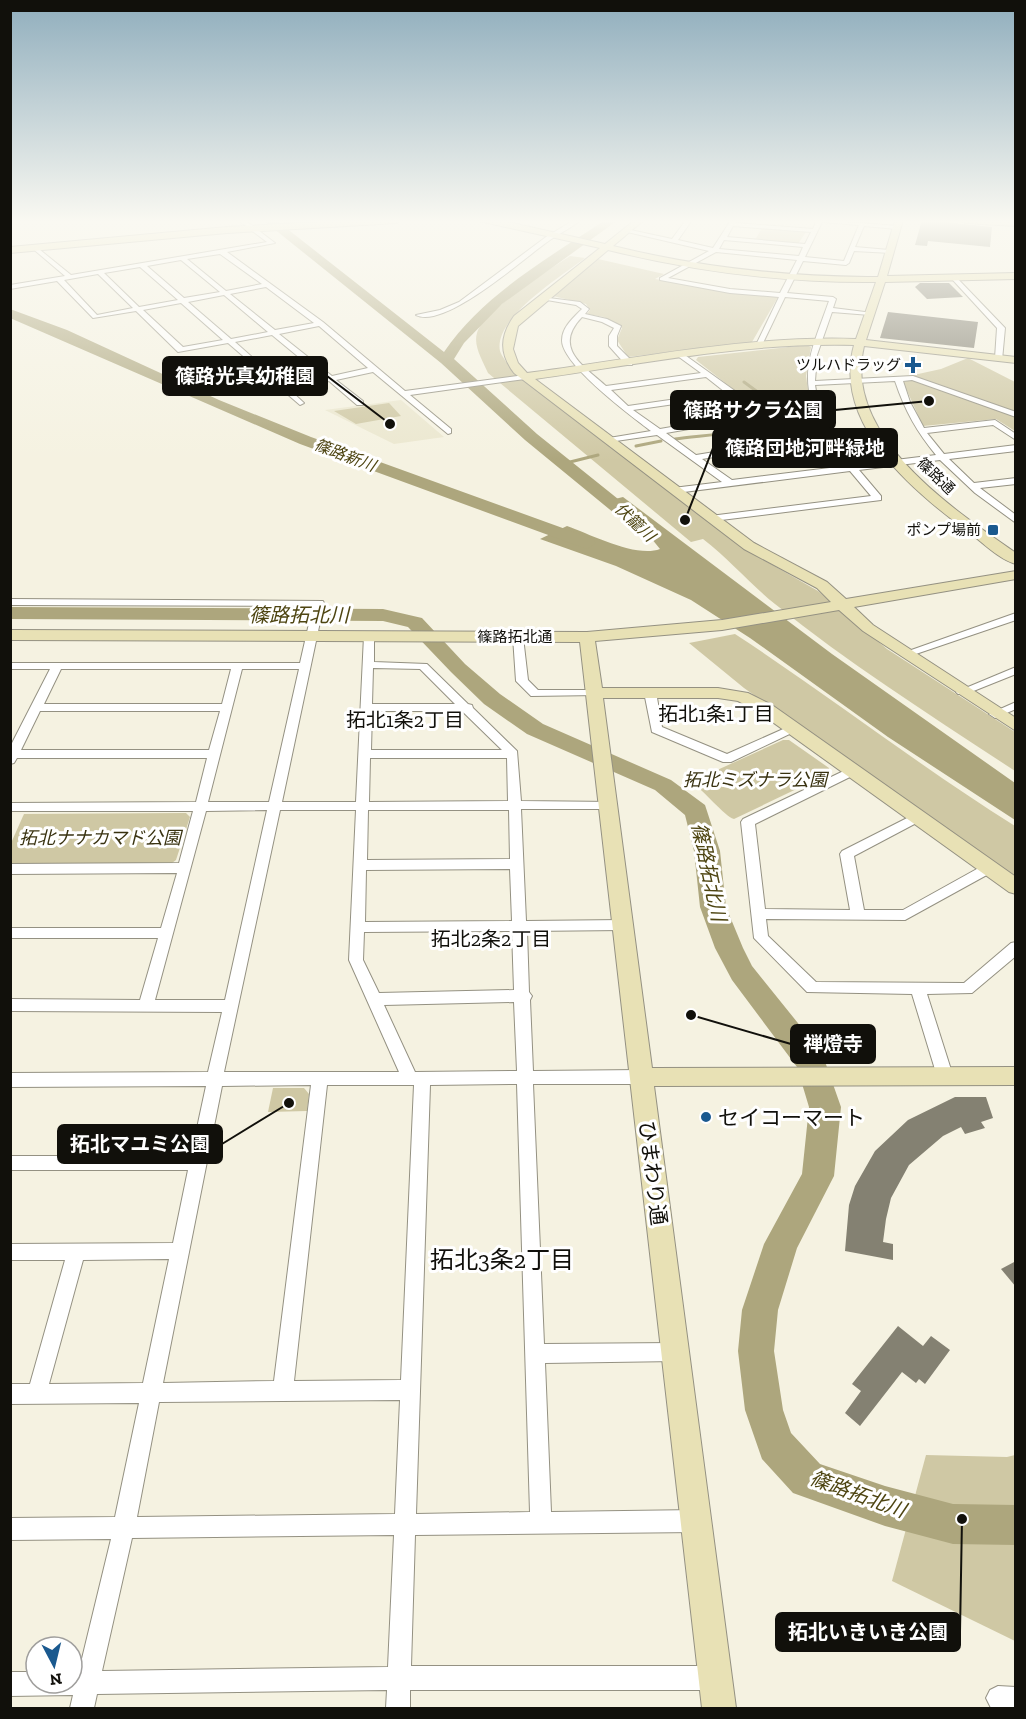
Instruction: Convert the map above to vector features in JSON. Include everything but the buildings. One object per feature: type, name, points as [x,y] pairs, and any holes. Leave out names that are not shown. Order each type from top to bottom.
[{"type":"street","points":[[79,300],[95,317],[182,300]]},
{"type":"street","points":[[130,300],[181,350],[320,324]]},
{"type":"street","points":[[183,300],[300,403]]},
{"type":"street","points":[[235,300],[360,403]]},
{"type":"street","points":[[288,300],[376,369],[448,431]]},
{"type":"street","points":[[420,315],[442,312],[465,300]]},
{"type":"street","points":[[540,300],[518,318],[506,338],[506,351],[525,377],[612,440],[749,546],[822,585],[868,628],[1016,726]]},
{"type":"street","points":[[559,300],[578,303],[586,309],[569,326],[564,336],[565,348],[581,369],[626,409],[731,484]]},
{"type":"street","points":[[758,345],[780,300]]},
{"type":"street","points":[[713,518],[878,498],[852,469],[829,436],[818,411],[812,383],[813,356],[832,300]]},
{"type":"street","name":"篠路通","points":[[874,300],[856,360],[857,381],[869,420],[899,463],[953,515],[1016,561]]},
{"type":"street","points":[[974,300],[1001,328],[999,358]]},
{"type":"street","points":[[829,310],[870,314]]},
{"type":"street","points":[[580,315],[604,319],[618,328],[613,336],[613,346],[628,363]]},
{"type":"street","points":[[405,393],[758,345],[819,341],[861,342],[1016,360]]},
{"type":"street","points":[[612,440],[737,418],[745,408],[732,393],[682,355]]},
{"type":"street","points":[[283,389],[376,369]]},
{"type":"street","points":[[604,389],[707,375]]},
{"type":"street","points":[[812,383],[913,378],[1016,415]]},
{"type":"street","points":[[898,379],[906,404],[920,431],[941,458],[972,486],[1016,520]]},
{"type":"street","points":[[626,409],[732,393]]},
{"type":"street","points":[[920,431],[994,422],[1016,438]]},
{"type":"street","points":[[695,458],[829,436]]},
{"type":"street","points":[[676,490],[1016,448]]},
{"type":"street","points":[[972,486],[1016,481]]},
{"type":"street","name":"篠路拓北通","points":[[10,635],[313,630],[369,636],[408,637],[587,637],[690,628],[1016,575]]},
{"type":"street","points":[[13,606],[319,603],[215,1079],[124,1527],[82,1708]]},
{"type":"street","points":[[906,654],[1016,616]]},
{"type":"street","points":[[369,636],[362,865],[356,960],[416,1078],[411,1390],[398,1708]]},
{"type":"street","points":[[518,637],[522,681],[535,693],[718,693],[742,698],[766,709],[1016,887]]},
{"type":"street","name":"ひまわり通","points":[[587,637],[719,1708]]},
{"type":"street","points":[[369,665],[423,666],[468,707],[513,754],[524,996],[524,1077],[541,1523]]},
{"type":"street","points":[[10,666],[305,666]]},
{"type":"street","points":[[57,666],[12,757],[213,754]]},
{"type":"street","points":[[146,1006],[185,868],[237,666]]},
{"type":"street","points":[[962,692],[1016,670]]},
{"type":"street","points":[[650,692],[656,729],[728,759],[794,729]]},
{"type":"street","points":[[995,714],[1016,705]]},
{"type":"street","points":[[36,708],[225,707]]},
{"type":"street","points":[[367,708],[468,707]]},
{"type":"street","points":[[365,754],[513,754]]},
{"type":"street","points":[[852,771],[748,822],[761,938],[812,988],[967,989],[1016,947]]},
{"type":"street","points":[[10,807],[516,806],[607,793]]},
{"type":"street","points":[[858,915],[847,854],[917,817]]},
{"type":"street","points":[[362,865],[517,864]]},
{"type":"street","points":[[10,869],[185,868]]},
{"type":"street","points":[[759,914],[905,915],[989,868]]},
{"type":"street","points":[[358,927],[622,925]]},
{"type":"street","points":[[10,933],[166,933]]},
{"type":"street","points":[[918,989],[945,1076]]},
{"type":"street","points":[[374,999],[524,996]]},
{"type":"street","points":[[12,1010],[231,1006]]},
{"type":"street","points":[[10,1080],[1016,1076]]},
{"type":"street","points":[[283,1392],[320,1079]]},
{"type":"street","points":[[10,1162],[198,1163]]},
{"type":"street","points":[[10,1252],[180,1251]]},
{"type":"street","points":[[37,1393],[76,1252]]},
{"type":"street","points":[[536,1354],[676,1352]]},
{"type":"street","points":[[10,1394],[411,1390]]},
{"type":"street","points":[[10,1529],[697,1521]]},
{"type":"street","points":[[10,1684],[399,1678],[715,1678]]},
{"type":"street","points":[[1003,1708],[998,1698],[1016,1699]]},
{"type":"shaded area","points":[[401,400],[444,437],[394,444],[325,410]]},
{"type":"green space","points":[[508,300],[530,300],[507,325],[501,338],[500,351],[512,371],[726,535],[755,555],[818,591],[887,649],[1015,732],[1015,771],[833,648],[766,596],[703,539],[691,542],[488,373],[476,343],[477,333],[491,314]]},
{"type":"green space","points":[[570,300],[776,300],[752,342],[628,357],[617,340],[622,328],[604,317],[587,314],[590,310],[586,304]]},
{"type":"green space","points":[[806,345],[811,347],[806,376],[810,404],[749,404],[747,400],[696,360],[698,357]]},
{"type":"green space","points":[[968,358],[1015,382],[1015,431],[996,419],[923,426],[903,382],[913,380],[909,376],[941,369]]},
{"type":"green space","points":[[389,403],[401,416],[356,424],[334,411]]},
{"type":"green space","points":[[735,634],[1015,826],[1015,880],[744,688],[689,643]]},
{"type":"green space","name":"拓北ミズナラ公園","points":[[783,740],[789,740],[829,768],[830,773],[734,819],[691,782]]},
{"type":"green space","name":"拓北ナナカマド公園","points":[[186,813],[190,817],[176,860],[172,863],[11,863],[11,843],[24,814]]},
{"type":"green space","points":[[273,1088],[304,1088],[309,1094],[307,1111],[268,1112]]},
{"type":"green space","points":[[926,1455],[1007,1457],[1015,1455],[1015,1641],[892,1581]]},
{"type":"water","points":[[623,497],[832,654],[1015,783],[1015,820],[888,737],[750,638],[691,600],[616,566],[540,539],[567,526],[627,548],[650,551],[660,549],[647,533],[607,501]]},
{"type":"waterway","name":"伏籠川","points":[[370,300],[446,360]]},
{"type":"waterway","points":[[446,360],[459,340],[499,300]]},
{"type":"waterway","name":"篠路新川","points":[[10,313],[62,333],[214,403],[306,441],[446,494],[587,543]]},
{"type":"waterway","name":"伏籠川","points":[[446,360],[531,437],[637,523]]},
{"type":"waterway","points":[[675,439],[740,430],[763,421],[773,414],[766,398],[744,382]]},
{"type":"waterway","points":[[636,446],[661,441]]},
{"type":"waterway","points":[[566,463],[598,455]]},
{"type":"waterway","name":"篠路拓北川","points":[[10,613],[383,615],[415,622],[458,668],[492,699],[535,729],[663,785],[696,811],[707,851],[713,907],[729,948],[742,973],[811,1062],[825,1107],[818,1176],[781,1244],[760,1310],[756,1351],[764,1410],[776,1445],[807,1479],[885,1506],[953,1524],[1016,1525]]},
{"type":"place","name":"ツルハドラッグ","points":[[913,365]]},
{"type":"place","name":"篠路サクラ公園","points":[[929,401]]},
{"type":"place","name":"篠路光真幼稚園","points":[[390,424]]},
{"type":"place","name":"篠路団地河畔緑地","points":[[685,520]]},
{"type":"place","name":"ポンプ場前","points":[[993,530]]},
{"type":"place","name":"禅燈寺","points":[[691,1015]]},
{"type":"place","name":"拓北マユミ公園","points":[[289,1103]]},
{"type":"place","name":"セイコーマート","points":[[706,1117]]},
{"type":"place","name":"拓北いきいき公園","points":[[962,1519]]},
{"type":"district","name":"拓北1条1丁目","points":[[716,714]]},
{"type":"district","name":"拓北1条2丁目","points":[[405,720]]},
{"type":"district","name":"拓北2条2丁目","points":[[491,939]]},
{"type":"district","name":"拓北3条2丁目","points":[[502,1259]]}]
